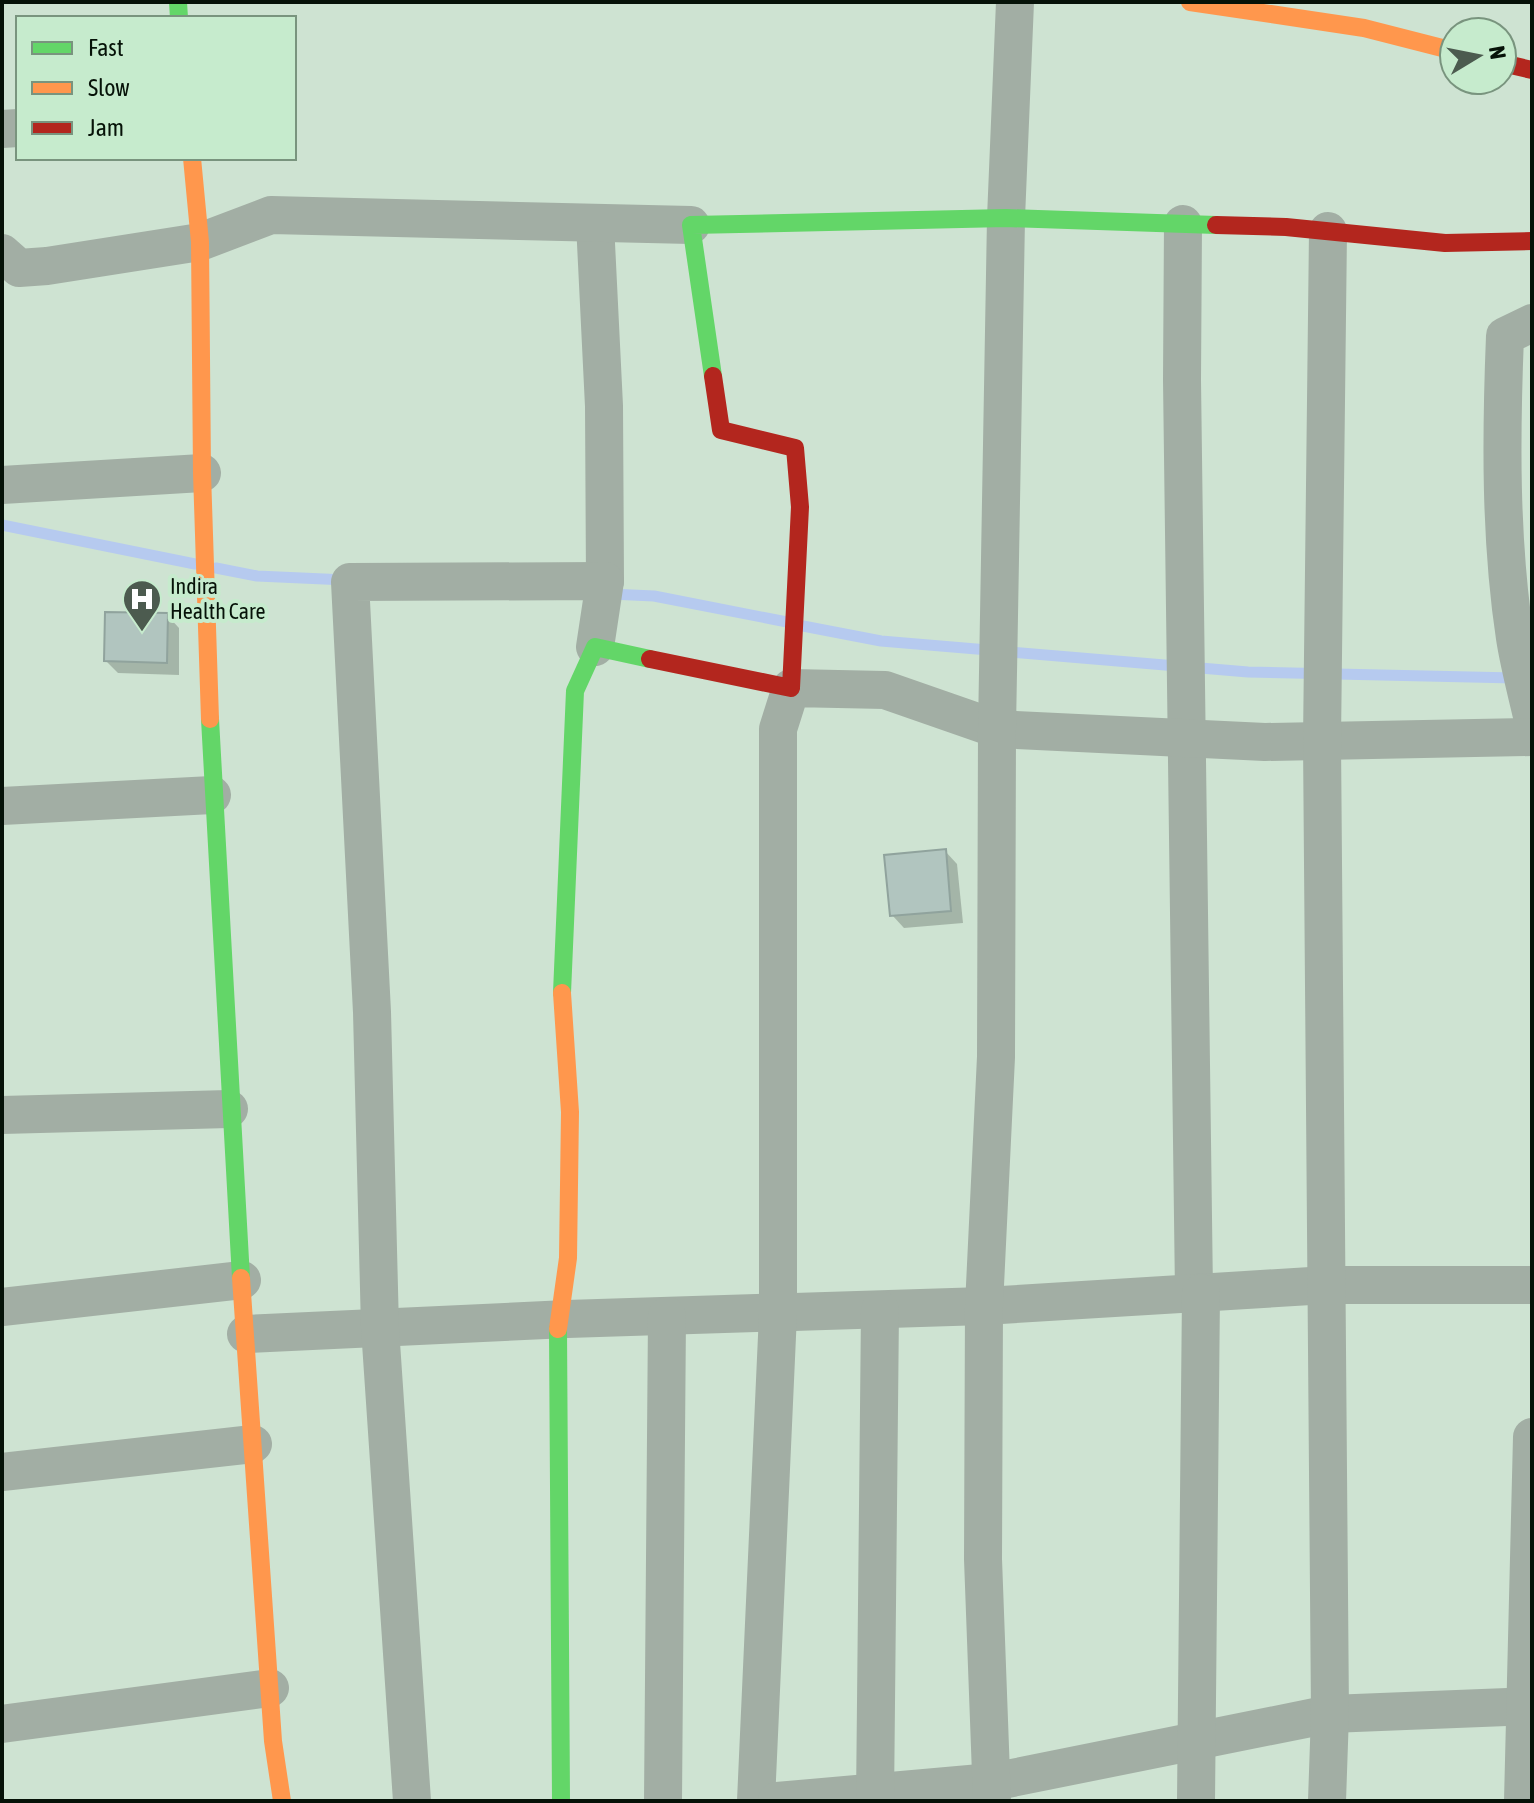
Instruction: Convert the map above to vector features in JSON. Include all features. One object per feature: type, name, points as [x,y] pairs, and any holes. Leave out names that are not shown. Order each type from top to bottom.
[{"type":"street","points":[[992,1792],[983,1559],[984,1306],[996,1057],[997,729],[1006,218],[1015,2]]},
{"type":"street","points":[[1190,2],[1364,28],[1438,47]]},
{"type":"street","points":[[192,160],[200,242],[202,473],[212,795],[229,1109],[273,1741],[282,1801]]},
{"type":"street","points":[[2,253],[19,268],[47,266],[200,242],[271,215],[691,225],[1006,218],[1286,227],[1445,243],[1532,241]]},
{"type":"street","points":[[561,1801],[558,1319],[568,1258],[570,1112],[561,982],[575,691],[595,647],[605,581],[604,406],[595,223]]},
{"type":"street","points":[[1183,224],[1186,738],[1197,1293],[1196,1801]]},
{"type":"street","points":[[691,225],[721,430],[795,448],[800,507],[791,688],[778,729],[778,1314],[756,1801]]},
{"type":"street","points":[[1327,1801],[1330,1714],[1322,741],[1328,231]]},
{"type":"street","points":[[1532,323],[1505,336],[1503,387],[1506,562],[1515,640],[1532,716]]},
{"type":"street","points":[[2,485],[202,473]]},
{"type":"street","points":[[412,1801],[380,1328],[372,1012],[350,582],[605,581]]},
{"type":"street","points":[[595,647],[791,688],[885,690],[997,729],[1265,742],[1532,737]]},
{"type":"street","points":[[2,806],[212,795]]},
{"type":"street","points":[[2,1115],[229,1109]]},
{"type":"street","points":[[2,1307],[242,1280]]},
{"type":"street","points":[[246,1334],[558,1319],[984,1306],[1327,1285],[1532,1285]]},
{"type":"street","points":[[875,1797],[880,1310]]},
{"type":"street","points":[[663,1801],[667,1316]]},
{"type":"street","points":[[1523,1801],[1528,1707],[1532,1437]]},
{"type":"street","points":[[2,1472],[253,1444]]},
{"type":"street","points":[[2,1724],[270,1688]]},
{"type":"street","points":[[777,1801],[992,1792],[1196,1741],[1330,1714],[1528,1707]]},
{"type":"building","points":[[105,612],[168,613],[167,663],[104,661]]},
{"type":"building","points":[[946,849],[951,911],[890,916],[884,855]]},
{"type":"waterway","points":[[2,525],[195,564]]},
{"type":"waterway","points":[[216,568],[257,576],[346,580]]},
{"type":"waterway","points":[[610,594],[654,596],[787,622]]},
{"type":"waterway","points":[[803,626],[881,641],[1248,672],[1515,678]]},
{"type":"traffic: fast","points":[[178,2],[179,16]]},
{"type":"traffic: fast","points":[[713,376],[691,225],[1006,218],[1216,225]]},
{"type":"traffic: fast","points":[[562,993],[575,691],[595,647],[650,659]]},
{"type":"traffic: fast","points":[[210,719],[241,1278]]},
{"type":"traffic: fast","points":[[558,1329],[561,1801]]},
{"type":"traffic: slow","points":[[1190,2],[1364,28],[1438,47]]},
{"type":"traffic: slow","points":[[192,160],[200,242],[202,473],[210,719]]},
{"type":"traffic: slow","points":[[558,1329],[568,1258],[570,1112],[562,993]]},
{"type":"traffic: slow","points":[[241,1278],[273,1741],[282,1801]]},
{"type":"traffic: jam","points":[[1518,67],[1532,70]]},
{"type":"traffic: jam","points":[[1216,225],[1286,227],[1445,243],[1532,241]]},
{"type":"traffic: jam","points":[[650,659],[791,688],[800,507],[795,448],[721,430],[713,376]]},
{"type":"place","name":"Indira Health Care","points":[[142,633]]}]
